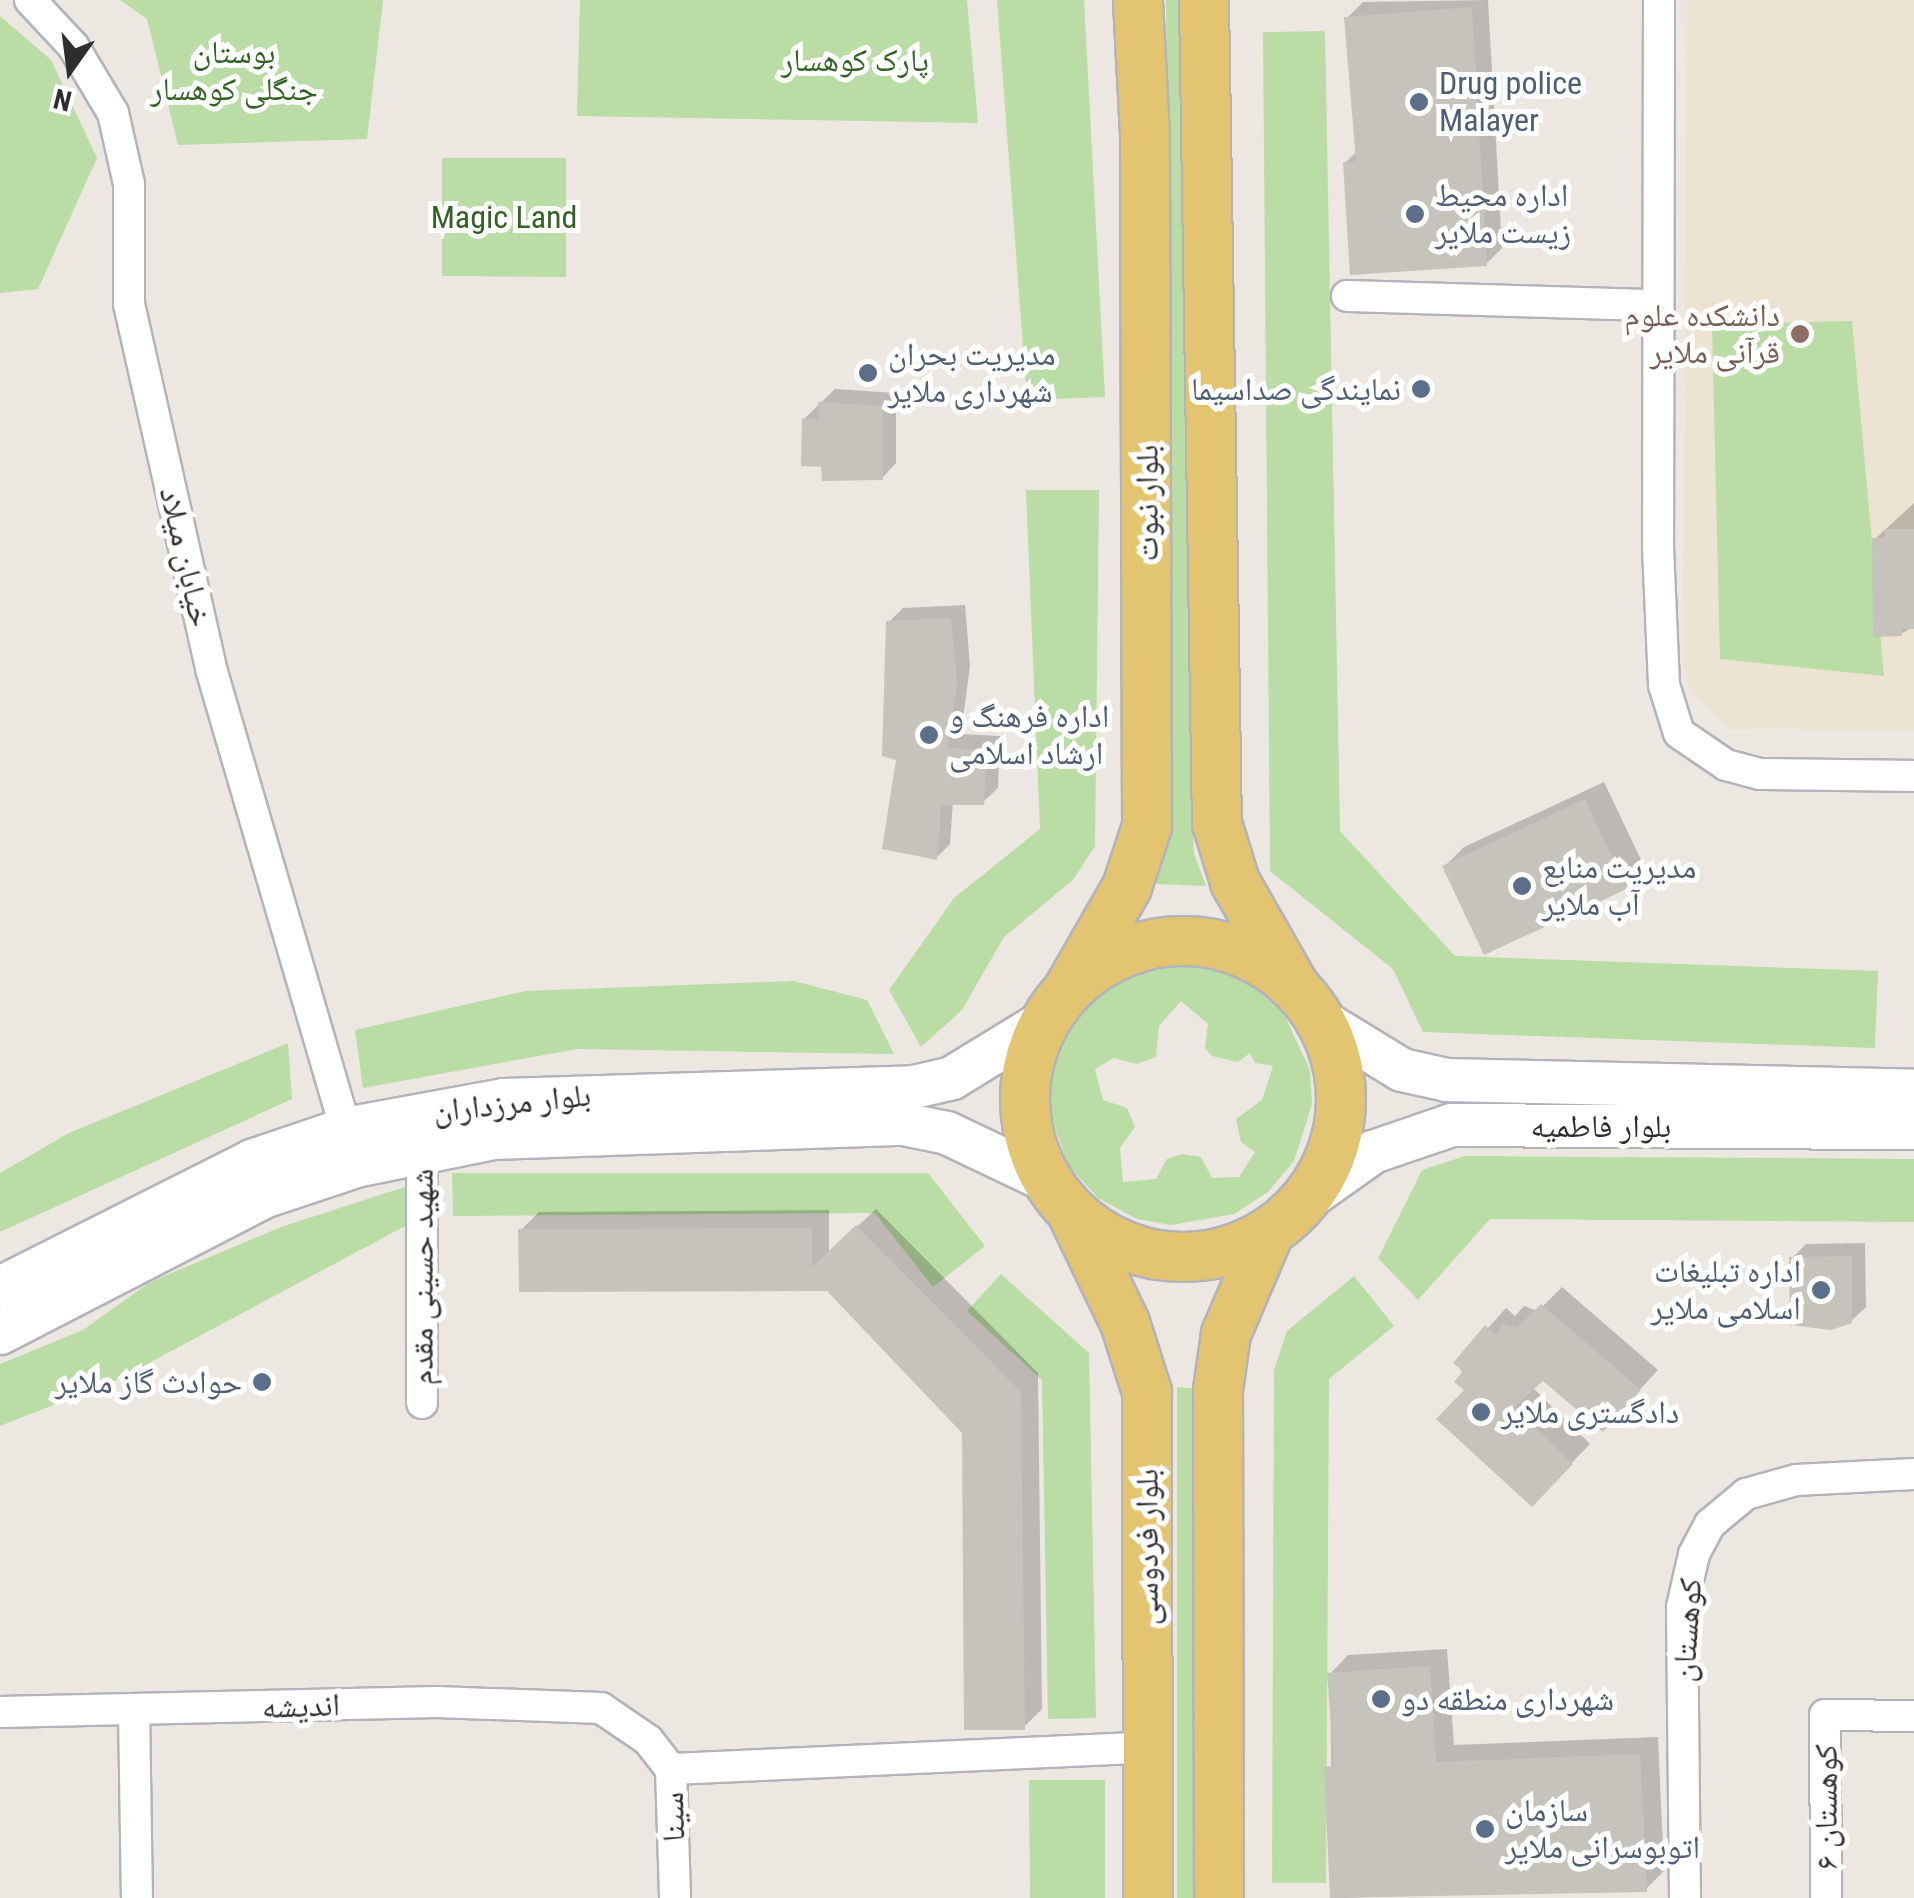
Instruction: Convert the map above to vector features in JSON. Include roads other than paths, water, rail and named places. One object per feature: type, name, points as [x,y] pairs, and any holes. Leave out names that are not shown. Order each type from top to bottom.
[{"type":"main road","name":"بلوار نبوت","points":[[1057,1004],[1128,887],[1147,826],[1145,175],[1138,0]]},
{"type":"main road","name":"بلوار نبوت","points":[[1204,0],[1217,823],[1235,882],[1307,1003]]},
{"type":"main road","points":[[1182,942],[1234,950],[1307,1003],[1335,1054],[1340,1110],[1328,1165],[1308,1198],[1269,1233],[1230,1250],[1174,1256],[1106,1238],[1058,1196],[1030,1142],[1024,1100],[1029,1060],[1057,1004],[1129,950],[1182,942]]},
{"type":"main road","name":"بلوار فاطمیه","points":[[1307,1003],[1402,1070],[1447,1080],[1914,1092]]},
{"type":"main road","name":"بلوار مرزداران","points":[[0,1288],[235,1169],[346,1129],[504,1100],[914,1087],[952,1078],[1057,1004]]},
{"type":"main road","name":"بلوار مرزداران","points":[[0,1333],[266,1196],[422,1150],[584,1131],[903,1124],[947,1133],[1058,1196]]},
{"type":"main road","name":"بلوار فاطمیه","points":[[1308,1198],[1373,1152],[1452,1125],[1914,1128]]},
{"type":"main road","name":"بلوار فردوسی","points":[[1058,1196],[1125,1323],[1147,1392],[1148,1898]]},
{"type":"main road","points":[[1219,1898],[1218,1390],[1226,1334],[1269,1233]]},
{"type":"street","name":"خیابان میلاد","points":[[30,0],[73,46],[113,113],[129,184],[129,304],[212,672],[346,1129]]},
{"type":"street","points":[[1659,0],[1658,566],[1664,684],[1679,733],[1726,766],[1760,774],[1914,776]]},
{"type":"street","points":[[1347,296],[1658,304]]},
{"type":"street","name":"شهید حسینی مقدم","points":[[422,1150],[422,1403]]},
{"type":"street","name":"کوهستان","points":[[1685,1898],[1682,1607],[1694,1554],[1710,1524],[1746,1494],[1796,1480],[1914,1474]]},
{"type":"street","name":"اندیشه","points":[[0,1712],[438,1702],[602,1708]]},
{"type":"street","name":"سینا","points":[[602,1708],[648,1740],[671,1769],[675,1898]]},
{"type":"street","points":[[134,1710],[137,1898]]},
{"type":"street","name":"کوهستان ۶","points":[[1826,1898],[1825,1715],[1914,1716]]},
{"type":"street","points":[[671,1769],[1148,1747]]},
{"type":"place","name":"Drug police Malayer","points":[[1419,102]]},
{"type":"place","name":"اداره محیط زیست ملایر","points":[[1415,214]]},
{"type":"place","name":"دانشکده علوم قرآنی ملایر","points":[[1800,334]]},
{"type":"place","name":"مدیریت بحران شهرداری ملایر","points":[[868,373]]},
{"type":"place","name":"نمایندگی صداسیما","points":[[1421,389]]},
{"type":"place","name":"اداره فرهنگ و ارشاد اسلامی","points":[[929,735]]},
{"type":"place","name":"مدیریت منابع آب ملایر","points":[[1522,886]]},
{"type":"place","name":"اداره تبلیغات اسلامی ملایر","points":[[1821,1290]]},
{"type":"place","name":"حوادث گاز ملایر","points":[[262,1382]]},
{"type":"place","name":"دادگستری ملایر","points":[[1481,1412]]},
{"type":"place","name":"شهرداری منطقه دو","points":[[1381,1699]]},
{"type":"place","name":"سازمان اتوبوسرانی ملایر","points":[[1485,1829]]},
{"type":"park label","name":"پارک کوهسار","points":[[855,60]]},
{"type":"park label","name":"بوستان جنگلی کوهسار","points":[[234,72]]},
{"type":"park label","name":"Magic Land","points":[[504,217]]}]
